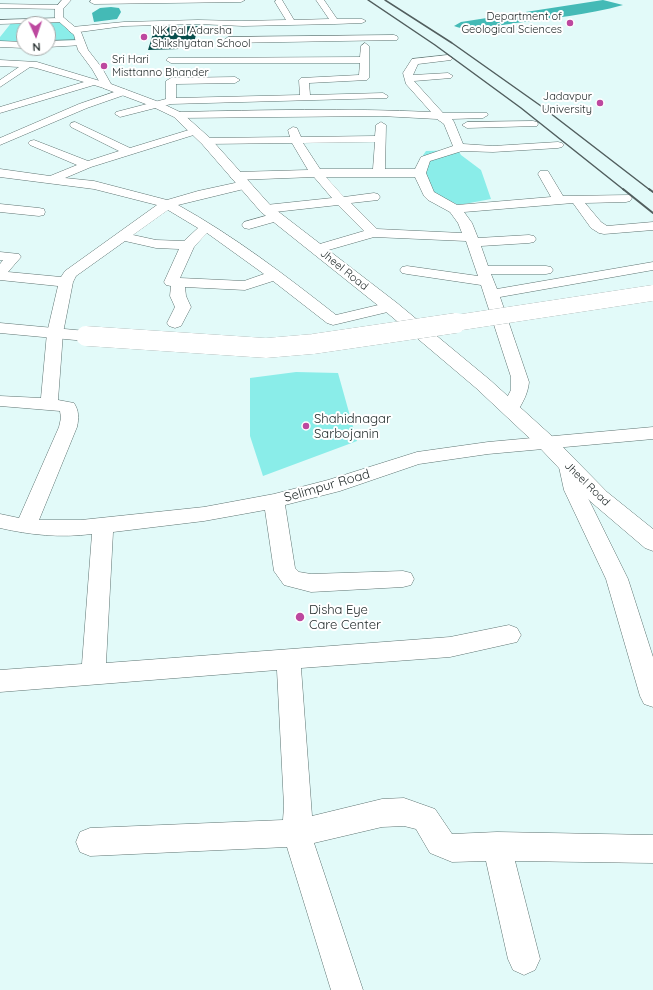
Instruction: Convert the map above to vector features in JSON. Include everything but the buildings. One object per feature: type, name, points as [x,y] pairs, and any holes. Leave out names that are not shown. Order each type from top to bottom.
[{"type":"street","points":[[0,6],[9,0]]},
{"type":"street","points":[[72,30],[128,9],[178,1],[241,0],[247,52],[235,80],[231,98]]},
{"type":"street","points":[[320,0],[335,22]]},
{"type":"street","points":[[94,2],[198,22],[243,18],[290,22],[362,21]]},
{"type":"street","points":[[279,2],[290,22]]},
{"type":"street","points":[[0,6],[62,9]]},
{"type":"street","points":[[0,22],[10,22],[62,9]]},
{"type":"street","points":[[62,9],[72,30],[80,37],[80,43],[100,84]]},
{"type":"street","points":[[4,32],[10,22]]},
{"type":"street","points":[[304,97],[304,80],[364,78],[366,38]]},
{"type":"street","points":[[171,100],[171,81],[211,70],[247,52],[366,38],[394,38]]},
{"type":"street","points":[[228,40],[247,52],[364,60]]},
{"type":"street","points":[[56,44],[80,43]]},
{"type":"street","points":[[0,44],[16,45]]},
{"type":"street","points":[[448,58],[414,61],[408,73],[410,82],[451,125],[459,147]]},
{"type":"street","points":[[171,60],[211,70],[235,80]]},
{"type":"street","points":[[0,63],[29,64],[54,69],[100,84]]},
{"type":"street","points":[[0,84],[29,64]]},
{"type":"street","points":[[410,78],[448,76]]},
{"type":"street","points":[[0,110],[100,84]]},
{"type":"street","name":"Jheel Road","points":[[100,84],[156,104],[178,115],[196,131],[271,213],[391,307],[510,409],[547,443],[599,497],[653,542]]},
{"type":"street","points":[[0,142],[83,106],[123,92]]},
{"type":"street","points":[[120,114],[171,100],[383,96]]},
{"type":"street","points":[[436,111],[453,105]]},
{"type":"street","points":[[178,115],[436,111],[483,115]]},
{"type":"street","points":[[289,113],[295,140],[317,173],[340,201],[373,233]]},
{"type":"street","points":[[379,173],[381,113]]},
{"type":"street","points":[[451,125],[533,124]]},
{"type":"street","points":[[75,125],[130,152]]},
{"type":"street","points":[[50,179],[87,165],[196,131]]},
{"type":"street","points":[[206,142],[381,138]]},
{"type":"street","points":[[34,143],[87,165]]},
{"type":"street","points":[[510,409],[520,392],[520,377],[465,223],[455,209],[428,193],[420,173],[425,159],[457,149],[459,147],[492,149],[558,145]]},
{"type":"street","points":[[0,173],[94,184],[168,204],[207,226],[236,246],[333,320],[391,307]]},
{"type":"street","points":[[49,404],[55,332],[66,282],[70,274],[168,204],[240,180],[317,173],[420,173]]},
{"type":"street","points":[[544,174],[560,201]]},
{"type":"street","points":[[249,225],[271,213],[340,201],[374,197]]},
{"type":"street","points":[[455,209],[576,199],[626,198]]},
{"type":"street","points":[[576,199],[596,225],[604,230],[653,226]]},
{"type":"street","points":[[0,208],[39,212]]},
{"type":"street","points":[[207,226],[188,245],[171,282],[245,286],[275,275]]},
{"type":"street","points":[[318,249],[373,233],[471,239],[529,239]]},
{"type":"street","points":[[122,236],[156,244],[188,245]]},
{"type":"street","points":[[0,256],[14,257],[0,275]]},
{"type":"street","points":[[407,270],[487,282],[653,266]]},
{"type":"street","points":[[487,282],[546,270]]},
{"type":"street","points":[[0,275],[66,282]]},
{"type":"street","points":[[176,323],[183,307],[178,296],[178,282]]},
{"type":"street","points":[[0,328],[86,336],[266,348],[313,344],[550,310],[653,293]]},
{"type":"street","points":[[0,402],[49,404],[68,407],[70,418],[68,427],[26,527]]},
{"type":"street","name":"Selimpur Road","points":[[0,521],[26,527],[81,528],[204,514],[274,501],[333,486],[417,458],[488,448],[653,433]]},
{"type":"street","points":[[569,467],[574,490],[616,579],[653,696]]},
{"type":"street","points":[[274,501],[285,571],[292,579],[311,583],[403,579]]},
{"type":"street","points":[[93,675],[103,525]]},
{"type":"street","points":[[0,681],[450,647],[509,635]]},
{"type":"street","points":[[288,659],[298,806],[298,833],[347,990]]},
{"type":"street","points":[[90,842],[298,833],[382,813],[404,812],[425,819],[440,843],[452,848],[497,846],[653,849]]},
{"type":"street","points":[[497,846],[524,959]]},
{"type":"shaded area","points":[[603,0],[623,5],[583,14],[476,29],[454,26],[461,22]]},
{"type":"shaded area","points":[[100,8],[119,8],[121,12],[117,19],[94,22],[92,13]]},
{"type":"shaded area","points":[[56,21],[75,34],[78,43],[56,43]]},
{"type":"shaded area","points":[[12,22],[16,22],[16,44],[0,43],[0,37]]},
{"type":"shaded area","points":[[458,150],[461,155],[481,170],[491,199],[459,205],[436,196],[421,181],[419,161],[426,151]]},
{"type":"shaded area","points":[[296,372],[338,373],[357,441],[263,476],[250,436],[250,378]]},
{"type":"railway","points":[[368,0],[435,45],[521,108],[624,190]]},
{"type":"railway","points":[[385,0],[452,43],[541,106],[650,190]]},
{"type":"railway","points":[[623,189],[653,213]]},
{"type":"railway","points":[[649,189],[653,192]]},
{"type":"place","name":"Department of Geological Sciences","points":[[570,23]]},
{"type":"place","name":"NK Pal Adarsha Shikshyatan School","points":[[144,37]]},
{"type":"place","name":"Sri Hari Misttanno Bhander","points":[[104,66]]},
{"type":"place","name":"Jadavpur University","points":[[600,103]]},
{"type":"place","name":"Shahidnagar Sarbojanin","points":[[306,426]]},
{"type":"place","name":"Disha Eye Care Center","points":[[300,617]]}]
